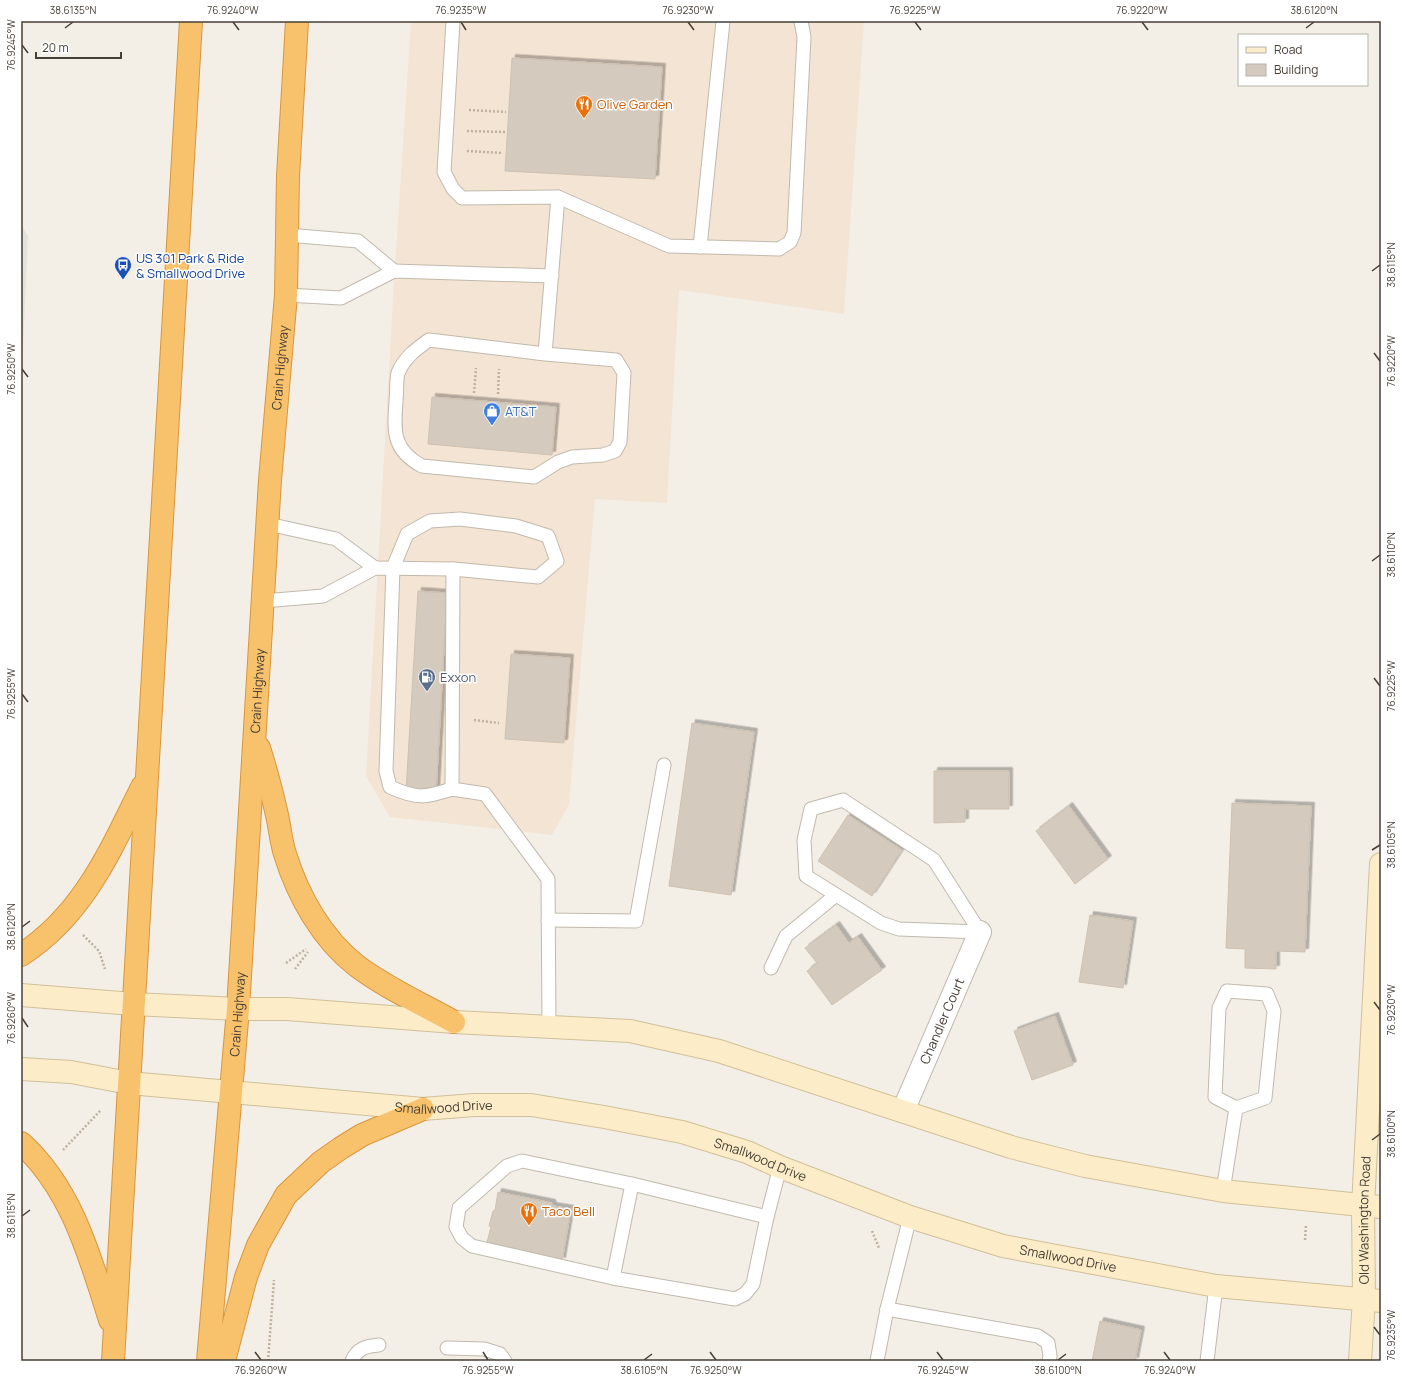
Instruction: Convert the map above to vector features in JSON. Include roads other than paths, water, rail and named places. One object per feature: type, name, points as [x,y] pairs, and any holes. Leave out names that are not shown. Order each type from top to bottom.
[{"type":"highway","points":[[113,1361],[192,21]]},
{"type":"highway","name":"Crain Highway","points":[[208,1361],[238,1009],[268,524],[286,295],[288,176],[297,21]]},
{"type":"highway","points":[[255,735],[271,787],[285,854],[297,886],[310,911],[338,950],[357,966],[384,983],[454,1022]]},
{"type":"highway","points":[[21,955],[58,926],[97,876],[147,779]]},
{"type":"highway","points":[[224,1361],[246,1277],[258,1245],[286,1195],[321,1162],[346,1145],[362,1135],[423,1109]]},
{"type":"highway","points":[[21,1143],[34,1155],[56,1184],[75,1219],[114,1332]]},
{"type":"main road","name":"Old Washington Road","points":[[1360,1361],[1373,1300],[1372,1206],[1381,864]]},
{"type":"main road","points":[[21,995],[133,1004],[238,1009],[287,1009],[454,1022],[630,1031],[719,1051],[1011,1146],[1085,1166],[1222,1191],[1372,1206]]},
{"type":"main road","name":"Smallwood Drive","points":[[21,1069],[71,1072],[129,1083],[423,1109],[474,1105],[531,1105],[682,1132],[747,1152],[780,1167],[910,1217],[1003,1246],[1216,1286],[1373,1300]]},
{"type":"street","name":"Chandler Court","points":[[903,1111],[980,932]]},
{"type":"lane","points":[[453,21],[444,172],[453,189],[462,198],[558,197],[669,246],[779,249],[790,242],[794,234],[804,37],[801,21]]},
{"type":"lane","points":[[700,247],[723,21]]},
{"type":"lane","points":[[545,354],[558,197]]},
{"type":"lane","points":[[287,235],[358,241],[394,271]]},
{"type":"lane","points":[[286,295],[342,298],[394,271],[552,276]]},
{"type":"lane","points":[[429,340],[545,354],[616,360],[624,373],[620,442],[615,451],[603,455],[572,457],[558,462],[534,477],[422,466],[409,459],[397,440],[394,428],[398,374],[405,361],[415,350],[429,340]]},
{"type":"lane","points":[[263,602],[323,596],[375,568],[393,568],[453,569],[538,577],[557,561],[548,536],[516,526],[460,519],[430,520],[407,534],[393,568],[386,771],[390,787],[409,795],[428,797],[452,789],[486,794],[548,879],[549,1027]]},
{"type":"lane","points":[[268,524],[336,539],[375,568]]},
{"type":"lane","points":[[452,789],[453,569]]},
{"type":"lane","points":[[548,920],[636,921],[664,765]]},
{"type":"lane","points":[[843,800],[934,860],[980,932],[899,929],[881,923],[806,876],[804,840],[811,809],[843,800]]},
{"type":"lane","points":[[771,968],[786,936],[836,895]]},
{"type":"lane","points":[[1227,991],[1267,994],[1274,1011],[1264,1098],[1236,1108],[1215,1097],[1219,1008],[1227,991]]},
{"type":"lane","points":[[1222,1191],[1236,1108]]},
{"type":"lane","points":[[767,1217],[632,1184],[522,1161],[507,1166],[459,1208],[456,1227],[462,1238],[472,1246],[613,1278],[735,1299],[745,1294],[753,1284],[767,1217],[780,1167]]},
{"type":"lane","points":[[613,1278],[632,1184]]},
{"type":"lane","points":[[877,1361],[887,1309],[910,1217]]},
{"type":"lane","points":[[1207,1361],[1216,1286]]},
{"type":"lane","points":[[887,1309],[1038,1336],[1048,1343],[1050,1356],[1049,1361]]},
{"type":"lane","points":[[352,1361],[354,1355],[366,1346],[379,1346]]},
{"type":"lane","points":[[447,1348],[484,1349],[500,1354],[505,1361]]},
{"type":"place","name":"Olive Garden","points":[[584,119]]},
{"type":"place","name":"US 301 Park & Ride & Smallwood Drive","points":[[123,280]]},
{"type":"place","name":"AT&T","points":[[492,426]]},
{"type":"place","name":"Exxon","points":[[427,692]]},
{"type":"place","name":"Taco Bell","points":[[529,1226]]}]
